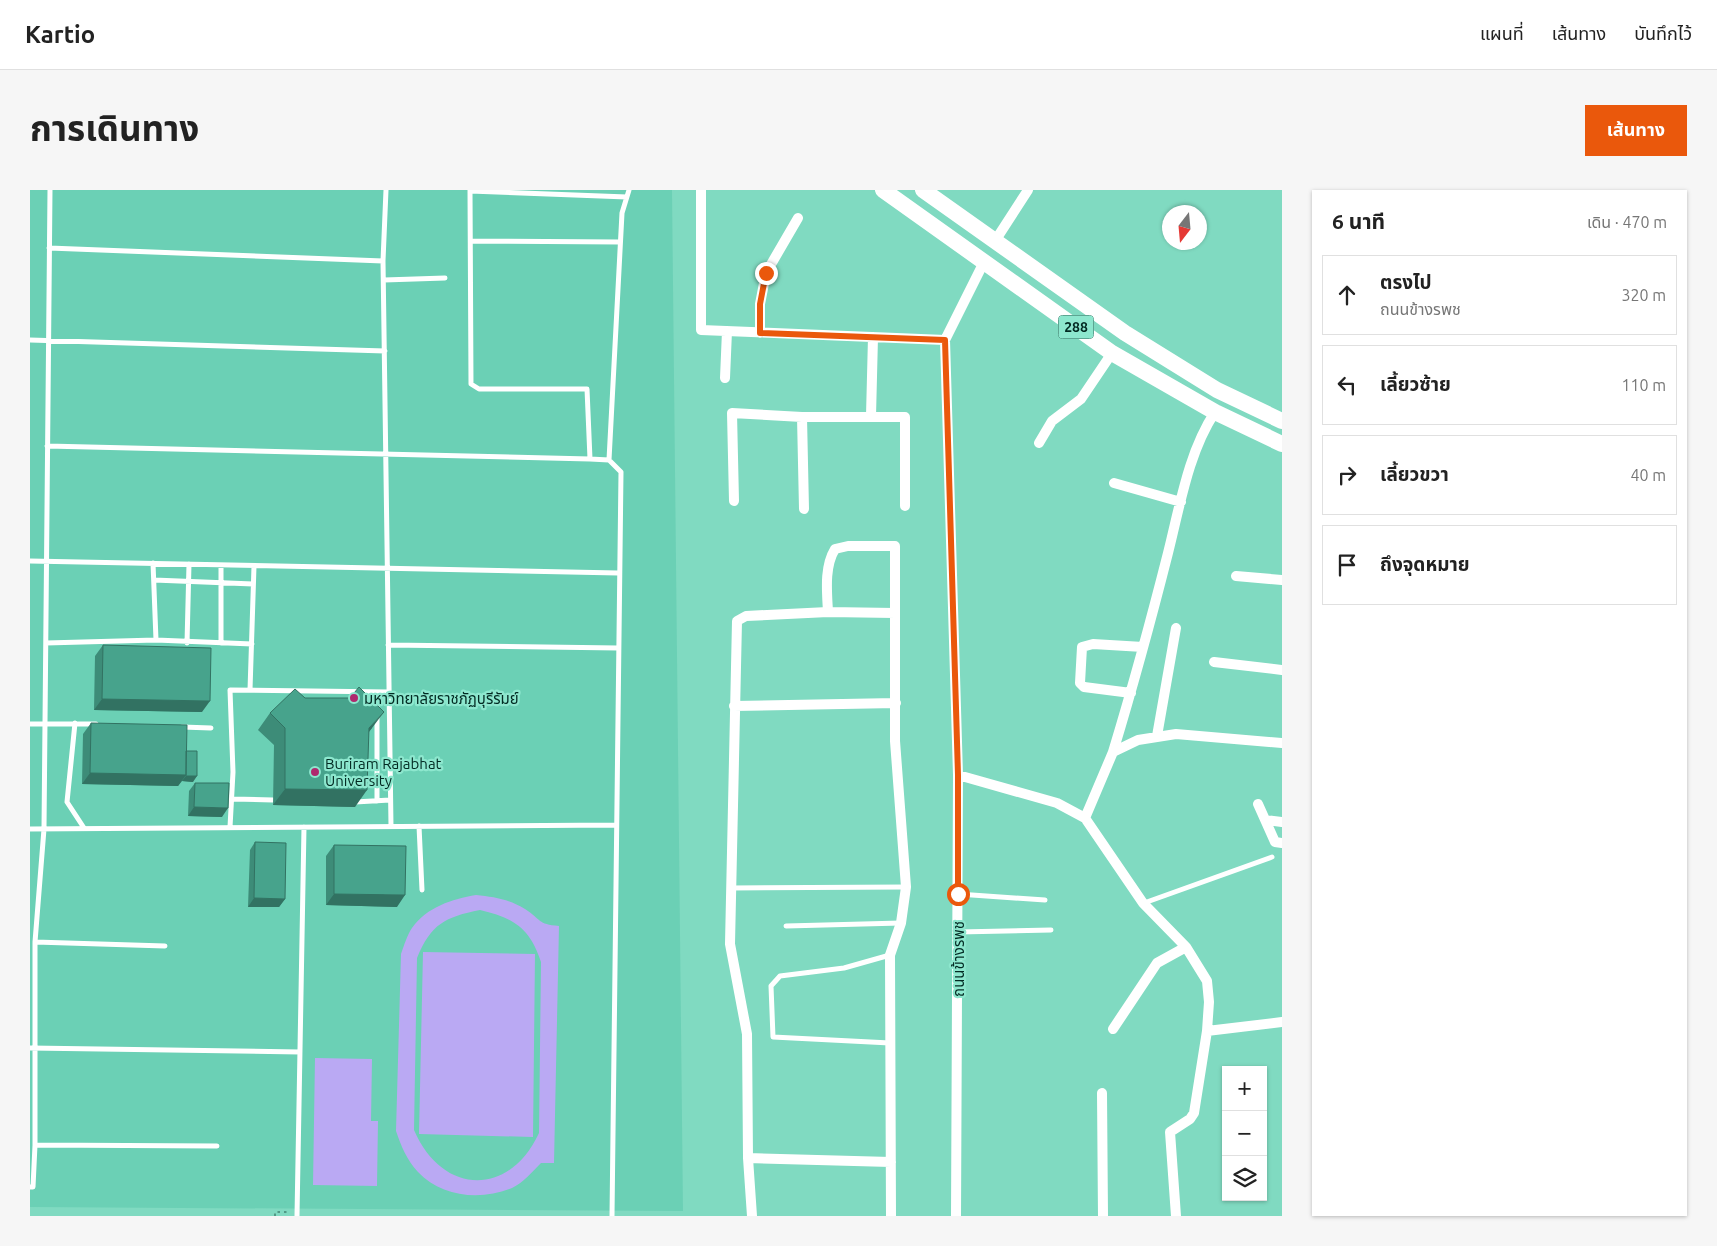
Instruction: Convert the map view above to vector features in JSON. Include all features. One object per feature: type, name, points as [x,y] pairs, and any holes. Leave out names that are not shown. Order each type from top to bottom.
[{"type":"main road","name":"288","points":[[883,190],[1112,353],[1215,412],[1282,444]]},
{"type":"main road","name":"288","points":[[924,190],[1125,333],[1217,390],[1282,422]]},
{"type":"main road","points":[[984,262],[995,241]]},
{"type":"street","points":[[702,190],[701,330],[945,340]]},
{"type":"street","points":[[995,241],[1028,190]]},
{"type":"street","points":[[760,333],[760,304],[766,273],[798,218]]},
{"type":"street","name":"ถนนข้างรพช","points":[[956,1216],[958,775],[945,340],[984,262]]},
{"type":"street","points":[[725,378],[727,331]]},
{"type":"street","points":[[871,416],[873,337]]},
{"type":"street","points":[[1039,443],[1052,421],[1081,399],[1112,353]]},
{"type":"street","points":[[1085,818],[1113,752],[1131,693],[1181,502],[1201,435],[1215,412]]},
{"type":"street","points":[[734,501],[732,413],[802,417],[871,416],[905,417],[905,506]]},
{"type":"street","points":[[802,417],[804,509]]},
{"type":"street","points":[[1114,483],[1181,502]]},
{"type":"street","points":[[828,612],[829,561],[835,549],[848,546],[895,546],[895,741],[906,887],[901,922],[890,955],[891,1216]]},
{"type":"street","points":[[1236,576],[1282,580]]},
{"type":"street","points":[[752,1216],[748,1158],[747,1034],[730,944],[737,622],[746,616],[828,612],[895,613]]},
{"type":"street","points":[[1157,736],[1176,628]]},
{"type":"street","points":[[1131,693],[1084,686],[1080,683],[1082,647],[1093,644],[1143,647]]},
{"type":"street","points":[[1214,662],[1282,670]]},
{"type":"street","points":[[734,706],[896,703]]},
{"type":"street","points":[[1113,752],[1138,740],[1176,734],[1282,743]]},
{"type":"street","points":[[958,775],[1057,803],[1085,818],[1143,903],[1186,947],[1207,981],[1209,1002],[1207,1031],[1193,1116],[1170,1132],[1176,1216]]},
{"type":"street","points":[[1258,804],[1275,842],[1282,843]]},
{"type":"street","points":[[1266,820],[1282,822]]},
{"type":"street","points":[[1112,1029],[1156,963],[1186,947]]},
{"type":"street","points":[[1207,1031],[1282,1022]]},
{"type":"street","points":[[1102,1093],[1103,1216]]},
{"type":"street","points":[[748,1158],[891,1162]]},
{"type":"lane","points":[[30,1187],[33,1187],[35,1144],[32,1048],[35,942],[44,829],[50,190]]},
{"type":"lane","points":[[386,190],[383,261],[391,826]]},
{"type":"lane","points":[[590,459],[587,389],[479,389],[471,384],[470,190],[627,197]]},
{"type":"lane","points":[[609,460],[622,213],[629,190]]},
{"type":"lane","points":[[471,241],[620,242]]},
{"type":"lane","points":[[49,248],[383,261]]},
{"type":"lane","points":[[384,280],[444,278]]},
{"type":"lane","points":[[30,340],[385,352]]},
{"type":"lane","points":[[48,446],[590,459],[609,460],[621,472],[618,573],[612,1216]]},
{"type":"lane","points":[[30,561],[618,573]]},
{"type":"lane","points":[[153,563],[156,640]]},
{"type":"lane","points":[[187,643],[189,564]]},
{"type":"lane","points":[[221,565],[221,643]]},
{"type":"lane","points":[[250,690],[254,566]]},
{"type":"lane","points":[[154,580],[253,584]]},
{"type":"lane","points":[[46,642],[156,640],[187,643],[252,644]]},
{"type":"lane","points":[[388,645],[618,648]]},
{"type":"lane","points":[[230,827],[232,800],[230,690],[389,692]]},
{"type":"lane","points":[[377,692],[377,801]]},
{"type":"lane","points":[[76,723],[67,802],[84,828]]},
{"type":"lane","points":[[30,724],[104,724]]},
{"type":"lane","points":[[172,726],[211,728]]},
{"type":"lane","points":[[232,800],[273,800]]},
{"type":"lane","points":[[356,802],[390,800]]},
{"type":"lane","points":[[30,829],[616,825]]},
{"type":"lane","points":[[419,826],[422,890]]},
{"type":"lane","points":[[297,1214],[304,827]]},
{"type":"lane","points":[[1143,903],[1272,857]]},
{"type":"lane","points":[[731,888],[906,887]]},
{"type":"lane","points":[[958,894],[1044,900]]},
{"type":"lane","points":[[786,926],[901,922]]},
{"type":"lane","points":[[958,932],[1051,930]]},
{"type":"lane","points":[[35,942],[165,946]]},
{"type":"lane","points":[[890,955],[844,968],[780,976],[771,986],[773,1037],[890,1043]]},
{"type":"lane","points":[[32,1048],[300,1052]]},
{"type":"lane","points":[[35,1144],[217,1146]]},
{"type":"path","points":[[275,1216],[275,1212],[297,1214]]},
{"type":"shaded area","name":"มหาวิทยาลัยราชภัฏบุรีรัมย์","points":[[30,190],[672,190],[683,1211],[30,1207]]},
{"type":"shaded area","points":[[476,895],[507,901],[525,909],[543,923],[559,926],[554,1163],[541,1163],[524,1180],[512,1188],[500,1192],[475,1195],[450,1191],[438,1187],[427,1180],[411,1163],[396,1131],[401,954],[410,931],[418,921],[441,905]],"holes":[[[480,910],[492,913],[519,926],[532,941],[541,962],[539,1133],[526,1154],[511,1169],[494,1178],[476,1180],[458,1177],[441,1167],[426,1151],[414,1130],[417,958],[428,937],[448,919]]]},
{"type":"shaded area","points":[[423,952],[535,954],[533,1137],[419,1134]]},
{"type":"shaded area","points":[[315,1058],[372,1059],[371,1121],[378,1121],[377,1186],[313,1185]]},
{"type":"building","points":[[103,645],[211,648],[210,701],[102,699]]},
{"type":"building","name":"Buriram Rajabhat University","points":[[359,687],[384,712],[369,728],[367,790],[285,789],[285,728],[270,713],[295,689],[305,698],[350,698]]},
{"type":"building","points":[[91,723],[187,725],[186,775],[90,773]]},
{"type":"building","points":[[186,751],[197,751],[197,776],[186,776]]},
{"type":"building","points":[[195,783],[229,783],[228,808],[194,807]]},
{"type":"building","points":[[255,842],[286,843],[285,899],[254,898]]},
{"type":"building","points":[[334,845],[406,846],[405,895],[334,894]]},
{"type":"place","name":"มหาวิทยาลัยราชภัฏบุรีรัมย์","points":[[354,698]]},
{"type":"place","name":"Buriram Rajabhat University","points":[[315,772]]},
{"type":"route","points":[[766,273],[760,304],[760,333],[945,340],[958,775],[958,894]]}]
